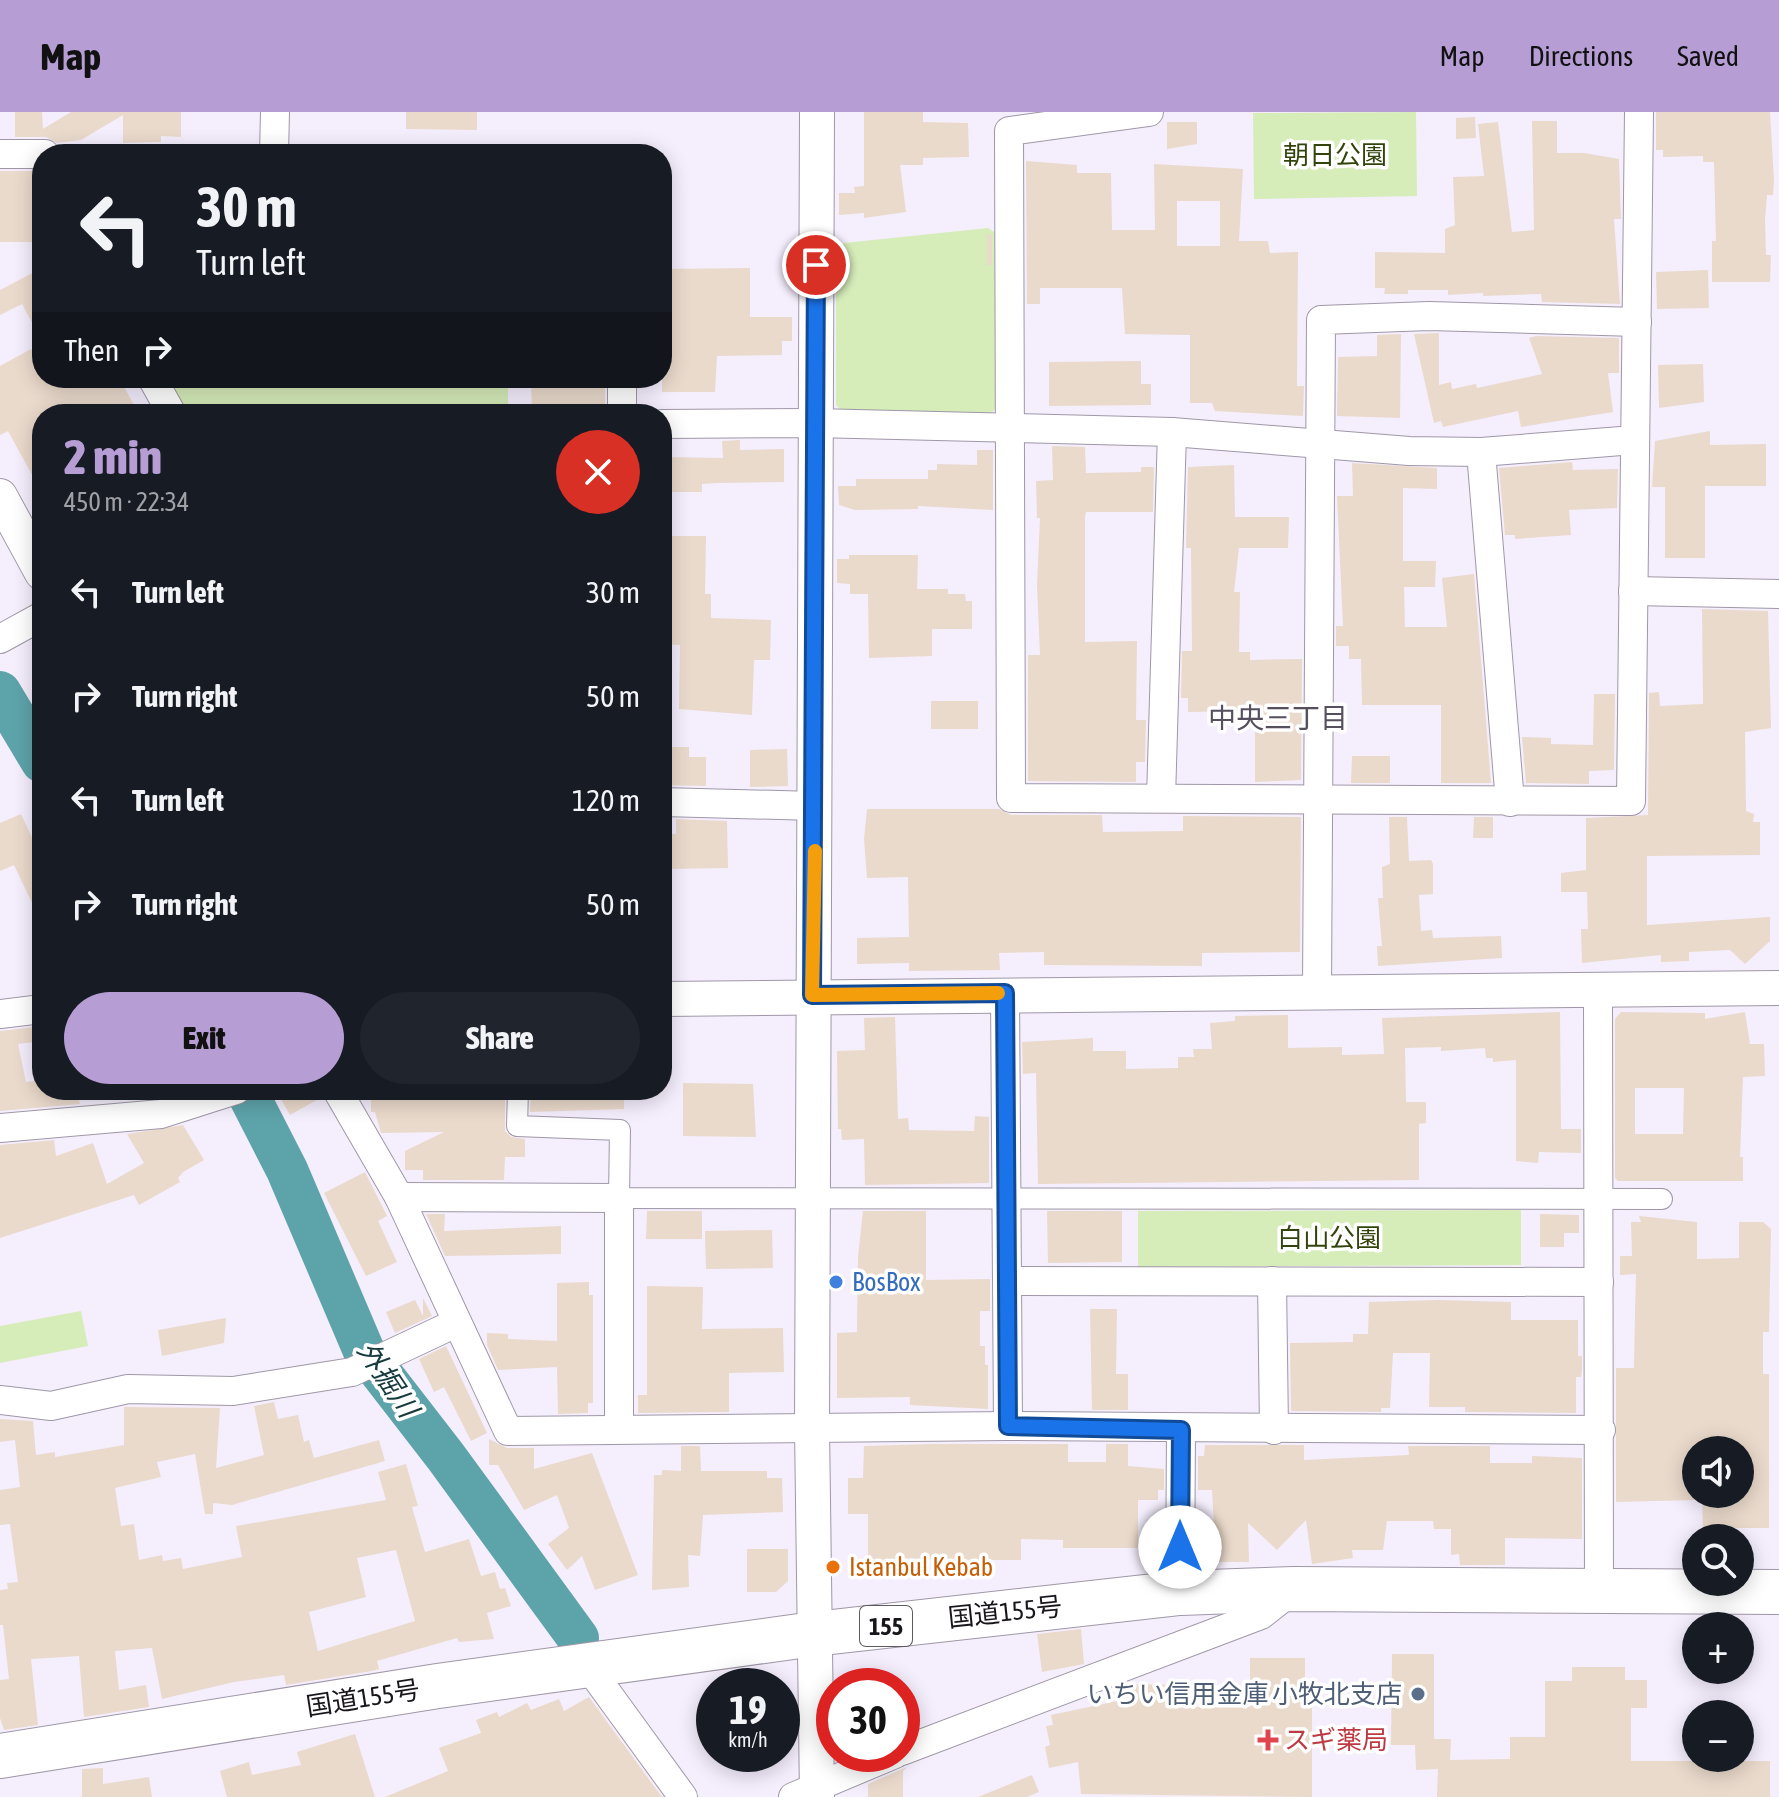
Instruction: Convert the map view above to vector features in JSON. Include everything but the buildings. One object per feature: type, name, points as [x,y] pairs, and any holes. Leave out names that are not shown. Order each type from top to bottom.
[{"type":"highway","name":"国道155号","points":[[0,1756],[587,1665],[814,1634],[1180,1593],[1294,1589],[1599,1588],[1779,1592]]},
{"type":"street","points":[[274,144],[275,112]]},
{"type":"street","points":[[817,112],[812,995],[814,1634],[809,1794],[856,1772]]},
{"type":"street","points":[[1149,112],[1009,131],[1013,429],[1011,798],[1631,801],[1639,112]]},
{"type":"street","points":[[0,154],[32,154]]},
{"type":"street","points":[[1317,991],[1321,320],[1429,316],[1637,322]]},
{"type":"street","points":[[672,424],[815,423],[1172,432],[1409,451],[1481,452],[1634,440]]},
{"type":"street","points":[[1161,798],[1172,432]]},
{"type":"street","points":[[1481,452],[1510,802]]},
{"type":"street","points":[[0,496],[32,555]]},
{"type":"street","points":[[1633,591],[1779,594]]},
{"type":"street","points":[[0,639],[32,621]]},
{"type":"street","points":[[672,802],[815,806]]},
{"type":"street","points":[[672,999],[1005,993],[1779,988]]},
{"type":"street","points":[[1598,990],[1599,1588]]},
{"type":"street","points":[[1005,993],[1008,1426]]},
{"type":"street","points":[[0,1014],[32,1010]]},
{"type":"street","points":[[0,1128],[161,1114],[205,1100]]},
{"type":"street","points":[[343,1100],[399,1197],[508,1431],[1008,1426],[1181,1430],[1601,1430]]},
{"type":"street","points":[[518,1100],[517,1126],[620,1130],[619,1429]]},
{"type":"street","points":[[399,1197],[1662,1199]]},
{"type":"street","points":[[1007,1281],[1599,1282]]},
{"type":"street","points":[[1272,1281],[1274,1430]]},
{"type":"street","points":[[0,1400],[51,1406],[128,1389],[233,1391],[352,1372],[456,1323]]},
{"type":"street","points":[[1180,1593],[1181,1430]]},
{"type":"street","points":[[920,1744],[1261,1615],[1294,1589]]},
{"type":"street","points":[[587,1665],[683,1797]]},
{"type":"green space","name":"朝日公園","points":[[1416,112],[1417,196],[1254,199],[1253,113]]},
{"type":"green space","points":[[988,228],[997,234],[998,406],[990,414],[844,413],[836,405],[836,252],[844,243]]},
{"type":"green space","points":[[172,388],[508,388],[508,404],[180,404]]},
{"type":"green space","name":"白山公園","points":[[1521,1210],[1521,1265],[1138,1267],[1138,1211]]},
{"type":"green space","points":[[81,1311],[88,1346],[0,1363],[0,1326]]},
{"type":"waterway","name":"外掘川","points":[[0,692],[32,745]]},
{"type":"waterway","name":"外掘川","points":[[251,1100],[287,1170],[364,1351],[578,1638]]},
{"type":"slow traffic","points":[[815,851],[812,995],[998,993]]},
{"type":"place","name":"BosBox","points":[[836,1282]]},
{"type":"place","name":"Istanbul Kebab","points":[[833,1567]]},
{"type":"place","name":"いちい信用金庫 小牧北支店","points":[[1418,1694]]},
{"type":"place","name":"スギ薬局","points":[[1268,1740]]},
{"type":"district","name":"中央三丁目","points":[[1278,718]]},
{"type":"route","points":[[816,265],[812,995],[1005,993],[1008,1426],[1181,1430],[1180,1547]]}]
